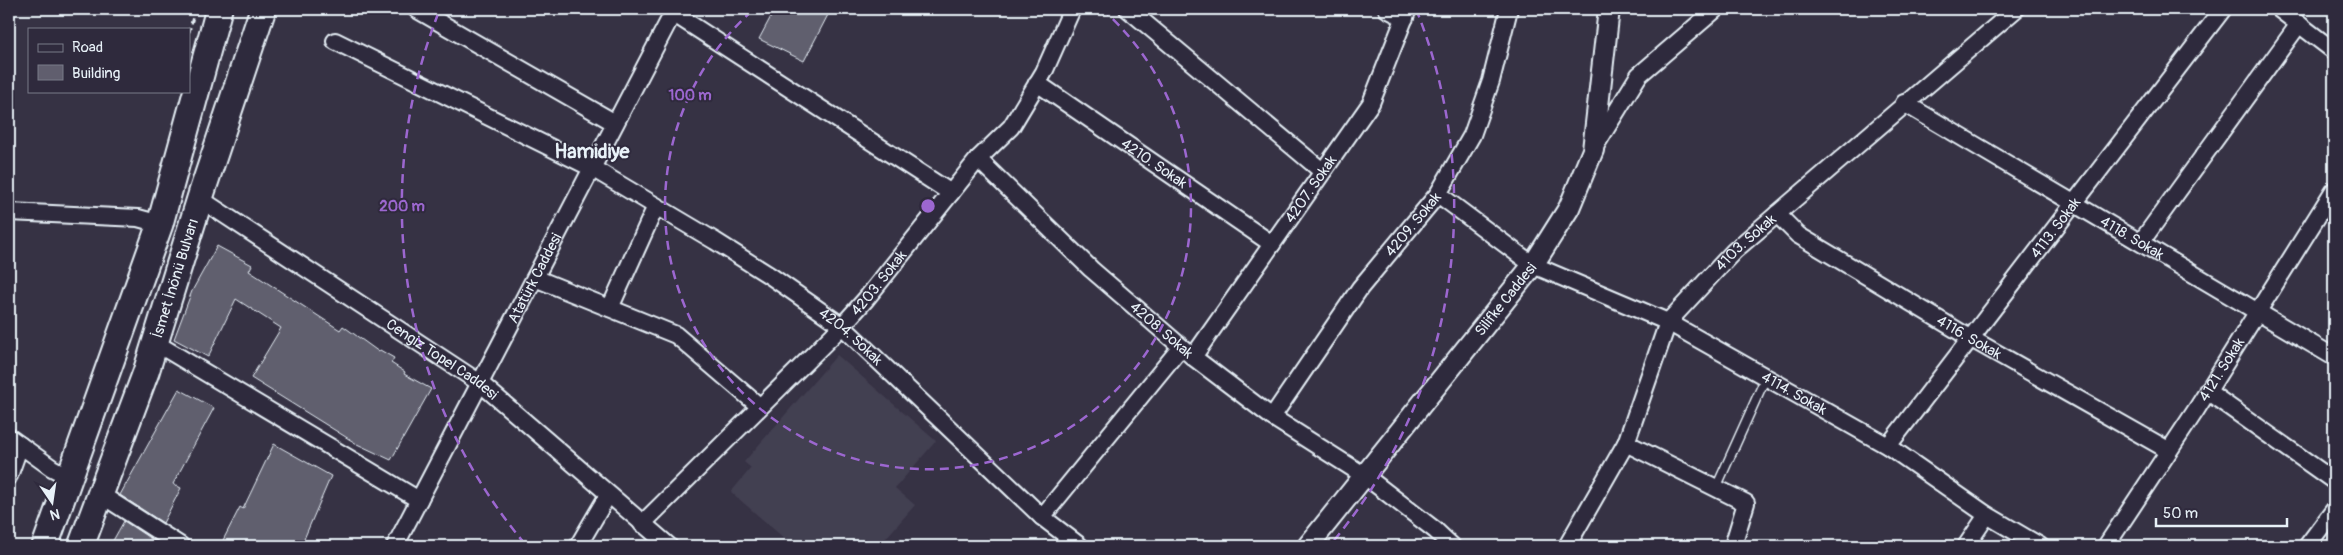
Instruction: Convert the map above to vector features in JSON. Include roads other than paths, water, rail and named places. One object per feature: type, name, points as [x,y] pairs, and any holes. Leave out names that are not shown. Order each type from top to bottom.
[{"type":"main road","name":"İsmet İnönü Bulvarı","points":[[45,546],[160,224],[219,9]]},
{"type":"main road","name":"İsmet İnönü Bulvarı","points":[[81,546],[146,372],[202,192],[263,9]]},
{"type":"street","points":[[416,9],[615,123]]},
{"type":"street","name":"4203. Sokak","points":[[642,524],[759,406],[842,326],[978,159],[1011,127],[1037,83],[1072,9]]},
{"type":"street","points":[[1128,9],[1322,171]]},
{"type":"street","points":[[1387,9],[1407,13]]},
{"type":"street","name":"4209. Sokak","points":[[1272,417],[1360,288],[1438,194],[1472,135],[1492,81],[1510,9]]},
{"type":"street","name":"Silifke Caddesi","points":[[1308,546],[1533,265],[1569,208],[1593,150],[1609,9]]},
{"type":"street","points":[[1593,150],[1639,75],[1716,9]]},
{"type":"street","name":"4103. Sokak","points":[[1567,546],[1626,443],[1668,322],[1734,251],[1904,103],[2016,9]]},
{"type":"street","name":"4113. Sokak","points":[[1888,446],[2223,9]]},
{"type":"street","points":[[2279,9],[2334,50]]},
{"type":"street","points":[[674,11],[951,193]]},
{"type":"street","name":"Atatürk Caddesi","points":[[395,546],[674,11]]},
{"type":"street","name":"4207. Sokak","points":[[1042,517],[1187,352],[1272,244],[1372,103],[1407,13]]},
{"type":"street","points":[[2141,242],[2298,24]]},
{"type":"street","name":"4204. Sokak","points":[[335,40],[592,168],[772,277],[842,326],[1042,517],[1080,546]]},
{"type":"street","name":"4210. Sokak","points":[[1037,83],[1272,244]]},
{"type":"street","name":"4118. Sokak","points":[[1904,103],[2334,357]]},
{"type":"street","name":"4208. Sokak","points":[[978,159],[1091,269],[1187,352],[1272,417],[1365,476],[1435,530],[1452,546]]},
{"type":"street","name":"4121. Sokak","points":[[2106,546],[2334,190]]},
{"type":"street","name":"Cengiz Topel Caddesi","points":[[202,192],[205,202],[480,383],[669,546]]},
{"type":"street","name":"4114. Sokak","points":[[1438,194],[1533,265],[1668,322],[1888,446],[1987,515],[2040,546]]},
{"type":"street","points":[[610,308],[656,206]]},
{"type":"street","points":[[9,212],[138,218],[160,224]]},
{"type":"street","name":"4116. Sokak","points":[[1776,214],[1798,235],[1970,338],[2168,450]]},
{"type":"street","points":[[535,278],[676,335],[759,406]]},
{"type":"street","points":[[154,342],[419,500]]},
{"type":"street","points":[[2207,391],[2334,482]]},
{"type":"street","points":[[9,476],[14,441],[52,468],[69,477]]},
{"type":"street","points":[[1626,443],[1746,503],[1733,546]]},
{"type":"street","points":[[100,494],[182,546]]},
{"type":"street","points":[[578,546],[608,495]]},
{"type":"street","points":[[2307,546],[2334,510]]},
{"type":"street","points":[[1966,546],[1987,515]]},
{"type":"lane","points":[[1716,488],[1766,377]]},
{"type":"district","name":"Hamidiye","points":[[592,151]]}]
